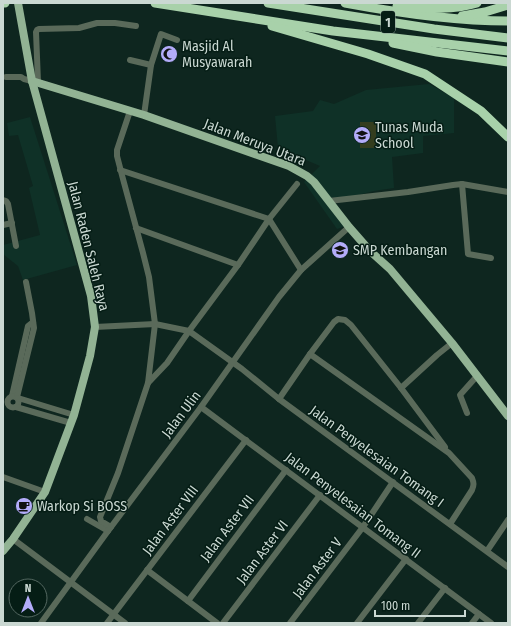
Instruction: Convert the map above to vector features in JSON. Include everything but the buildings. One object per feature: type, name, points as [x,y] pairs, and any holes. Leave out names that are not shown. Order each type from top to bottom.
[{"type":"highway","name":"1","points":[[155,3],[333,31],[508,51]]},
{"type":"highway","name":"1","points":[[268,3],[434,29],[508,38]]},
{"type":"highway","points":[[345,3],[444,18],[481,21],[508,21]]},
{"type":"highway","points":[[358,5],[434,9],[453,8],[477,3]]},
{"type":"highway","points":[[444,18],[485,12],[508,5]]},
{"type":"highway","points":[[481,21],[508,16]]},
{"type":"highway","points":[[243,17],[368,54],[425,74],[481,111],[508,137]]},
{"type":"highway","points":[[333,31],[437,52],[508,62]]},
{"type":"main road","name":"Jalan Raden Saleh Raya","points":[[3,551],[45,492],[74,415],[90,356],[96,327],[90,292],[35,81],[18,3]]},
{"type":"main road","name":"Jalan Meruya Utara","points":[[35,81],[144,115],[289,166],[307,176],[314,182],[349,227],[390,269],[452,343],[508,416]]},
{"type":"street","points":[[6,77],[21,77],[35,81],[36,32],[40,28],[79,28],[97,23],[115,23],[136,26]]},
{"type":"street","points":[[144,115],[151,65],[161,34],[176,40]]},
{"type":"street","points":[[130,60],[151,65]]},
{"type":"street","points":[[109,529],[101,521],[100,517],[118,473],[148,383],[155,324],[149,277],[117,156],[130,111]]},
{"type":"street","points":[[120,170],[269,219],[301,270]]},
{"type":"street","points":[[148,383],[167,363],[238,265],[269,219],[297,184]]},
{"type":"street","points":[[329,201],[462,184],[508,192]]},
{"type":"street","points":[[462,184],[468,254],[491,258]]},
{"type":"street","points":[[3,200],[8,204],[16,246]]},
{"type":"street","points":[[3,225],[12,223]]},
{"type":"street","name":"Jalan Ulin","points":[[41,623],[109,529],[201,407],[279,297],[301,270],[349,227]]},
{"type":"street","points":[[136,228],[238,265]]},
{"type":"street","points":[[26,282],[34,328],[14,397],[6,404],[71,423]]},
{"type":"street","points":[[279,399],[334,322],[338,319],[345,320],[351,325],[401,388],[449,452],[472,478],[474,486],[450,524]]},
{"type":"street","points":[[96,327],[155,324],[189,331]]},
{"type":"street","name":"Jalan Penyelesaian Tomang I","points":[[189,331],[508,567]]},
{"type":"street","points":[[401,388],[452,343]]},
{"type":"street","points":[[310,354],[449,452]]},
{"type":"street","points":[[467,412],[460,395],[477,376]]},
{"type":"street","points":[[3,395],[74,415]]},
{"type":"street","points":[[14,397],[19,403],[16,407]]},
{"type":"street","name":"Jalan Penyelesaian Tomang II","points":[[201,407],[491,623]]},
{"type":"street","name":"Jalan Aster VIII","points":[[107,623],[246,440]]},
{"type":"street","name":"Jalan Aster VII","points":[[188,601],[286,470]]},
{"type":"street","points":[[3,477],[45,492]]},
{"type":"street","name":"Jalan Aster V","points":[[290,623],[363,527],[393,482]]},
{"type":"street","name":"Jalan Aster VI","points":[[223,623],[320,495]]},
{"type":"street","points":[[87,519],[109,529]]},
{"type":"street","points":[[487,551],[508,520]]},
{"type":"street","points":[[13,539],[126,623]]},
{"type":"street","points":[[357,623],[406,559]]},
{"type":"street","points":[[147,570],[217,623]]},
{"type":"street","points":[[418,623],[445,588]]},
{"type":"street","points":[[472,623],[479,614]]},
{"type":"shaded area","points":[[429,84],[454,98],[454,133],[423,136],[423,153],[392,157],[394,188],[374,191],[331,202],[349,225],[337,229],[304,182],[320,166],[278,148],[275,116],[313,111],[320,100],[334,104],[366,90]]},
{"type":"shaded area","points":[[30,117],[77,265],[23,280],[18,266],[3,254],[3,245],[40,235],[29,188],[33,186],[18,135],[9,136],[7,123]]},
{"type":"shaded area","points":[[360,122],[376,122],[376,148],[360,148]]},
{"type":"place","name":"Masjid Al Musyawarah","points":[[169,54]]},
{"type":"place","name":"Tunas Muda School","points":[[362,135]]},
{"type":"place","name":"SMP Kembangan","points":[[340,250]]},
{"type":"place","name":"Warkop Si BOSS","points":[[24,506]]}]
